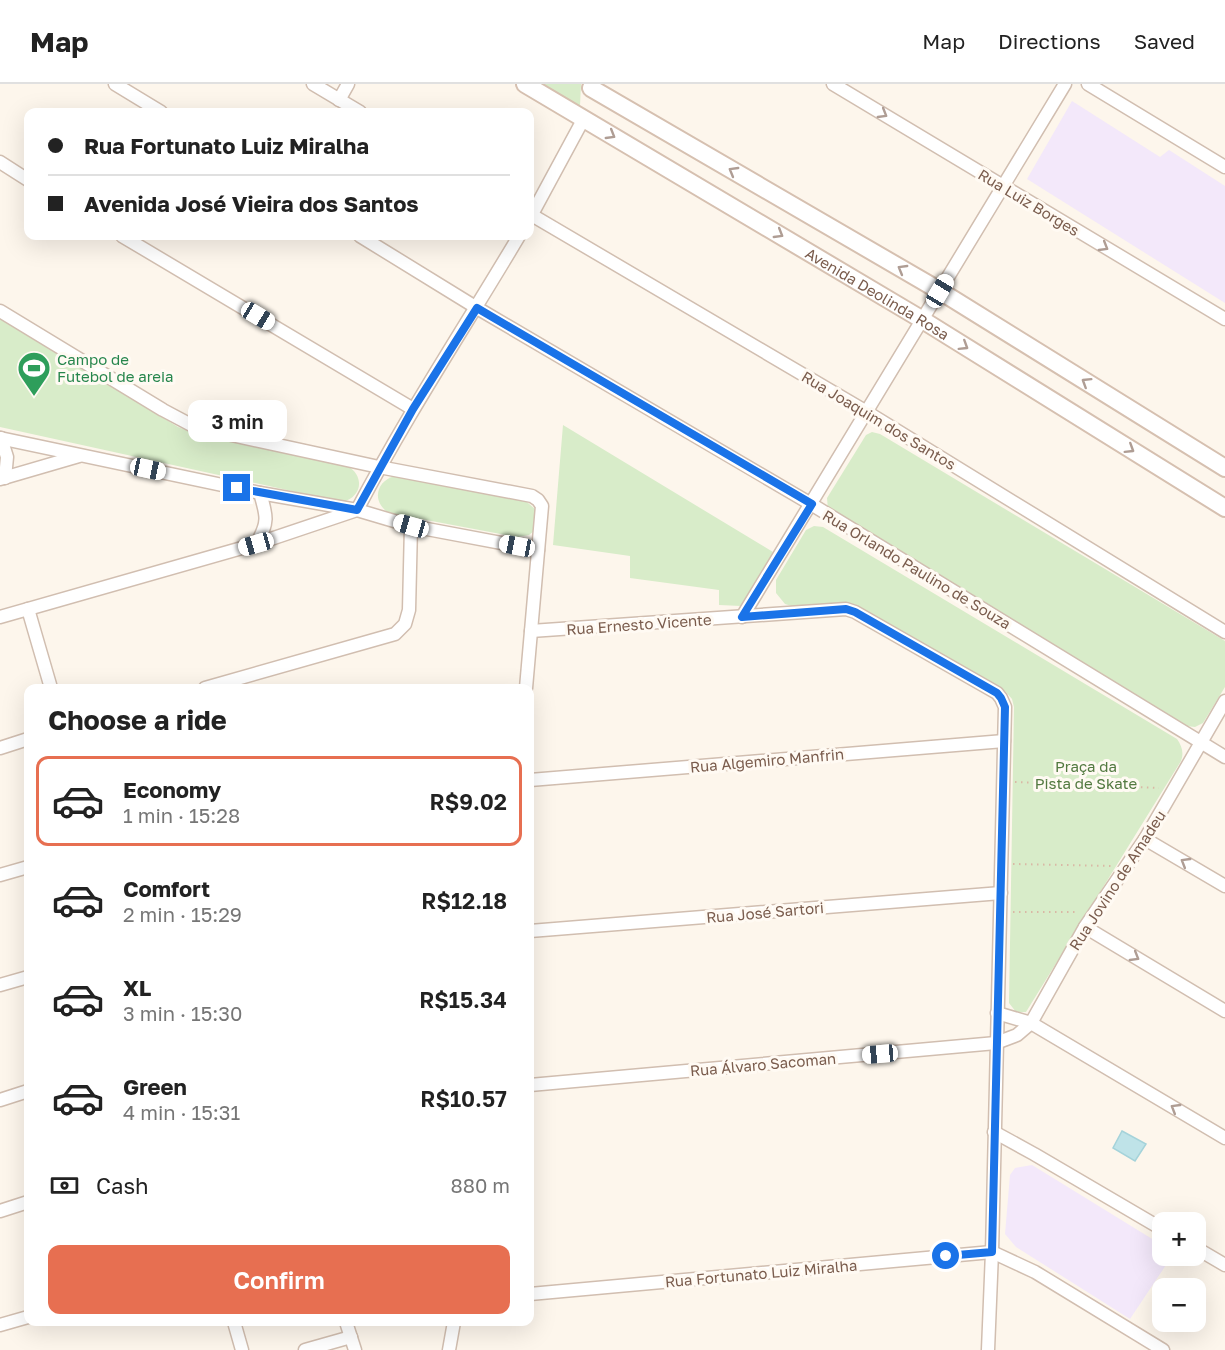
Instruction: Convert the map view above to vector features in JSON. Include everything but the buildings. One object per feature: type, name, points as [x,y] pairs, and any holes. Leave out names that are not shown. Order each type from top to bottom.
[{"type":"street","points":[[115,84],[154,108]]},
{"type":"street","points":[[313,84],[353,108]]},
{"type":"street","points":[[339,100],[348,84]]},
{"type":"street","name":"Avenida Deolinda Rosa","points":[[525,84],[921,319],[1224,505]]},
{"type":"street","name":"Rua Luiz Borges","points":[[833,84],[1225,319]]},
{"type":"street","points":[[742,617],[1065,84]]},
{"type":"street","points":[[1088,84],[1225,167]]},
{"type":"street","points":[[534,209],[584,118],[591,86],[940,291],[1225,468]]},
{"type":"street","points":[[0,162],[24,177]]},
{"type":"street","name":"Rua Joaquim dos Santos","points":[[534,218],[865,411],[1225,632]]},
{"type":"street","points":[[129,240],[413,409]]},
{"type":"street","name":"Rua Orlando Paulino de Souza","points":[[366,240],[477,308],[812,504],[1225,757]]},
{"type":"street","points":[[0,617],[256,544],[357,510],[413,409],[517,240]]},
{"type":"street","points":[[0,311],[163,410],[195,426],[379,467],[532,496],[538,500],[542,506],[526,684]]},
{"type":"street","points":[[1,438],[260,493],[357,510],[411,526],[538,550]]},
{"type":"street","points":[[1,438],[7,456],[2,478],[81,455]]},
{"type":"street","points":[[256,544],[265,530],[267,514],[260,493]]},
{"type":"street","points":[[219,684],[395,634],[405,624],[409,610],[411,526]]},
{"type":"street","points":[[28,609],[50,684]]},
{"type":"street","name":"Rua Ernesto Vicente","points":[[531,631],[846,609],[997,693],[1005,707],[1004,741]]},
{"type":"street","name":"Rua Jovino de Amadeu","points":[[996,1043],[1017,1035],[1031,1023],[1084,927],[1145,839],[1225,701]]},
{"type":"street","points":[[0,748],[24,740]]},
{"type":"street","points":[[988,1350],[1004,741]]},
{"type":"street","name":"Rua Algemiro Manfrin","points":[[534,780],[1004,741]]},
{"type":"street","points":[[1145,839],[1225,886]]},
{"type":"street","points":[[0,875],[24,868]]},
{"type":"street","name":"Rua José Sartori","points":[[534,931],[1001,893]]},
{"type":"street","points":[[1084,927],[1225,1011]]},
{"type":"street","points":[[0,985],[24,978]]},
{"type":"street","points":[[997,1013],[1031,1023],[1225,1138]]},
{"type":"street","name":"Rua Álvaro Sacoman","points":[[534,1085],[996,1043]]},
{"type":"street","points":[[0,1100],[24,1092]]},
{"type":"street","points":[[994,1132],[1152,1222]]},
{"type":"street","points":[[0,1210],[24,1203]]},
{"type":"street","points":[[992,1252],[1035,1272],[1163,1350]]},
{"type":"street","name":"Rua Fortunato Luiz Miralha","points":[[534,1294],[992,1252]]},
{"type":"street","points":[[1206,1254],[1225,1265]]},
{"type":"street","points":[[0,1325],[24,1318]]},
{"type":"street","points":[[235,1326],[242,1350]]},
{"type":"street","points":[[347,1326],[355,1350]]},
{"type":"street","points":[[449,1350],[453,1326]]},
{"type":"street","points":[[305,1350],[351,1337]]},
{"type":"path","points":[[1003,782],[1175,789]]},
{"type":"path","points":[[1002,864],[1125,866]]},
{"type":"path","points":[[1001,912],[1094,912]]},
{"type":"shaded area","points":[[1072,101],[1160,157],[1169,150],[1225,186],[1225,303],[1027,179]]},
{"type":"shaded area","points":[[1032,1165],[1152,1239],[1152,1266],[1165,1266],[1157,1278],[1152,1278],[1152,1286],[1130,1319],[1016,1247],[1005,1234],[1010,1175],[1015,1168]]},
{"type":"green space","points":[[543,84],[581,84],[580,106]]},
{"type":"green space","points":[[0,317],[178,427],[197,434],[348,466],[359,481],[357,491],[354,496],[342,502],[0,427]]},
{"type":"green space","points":[[563,425],[773,552],[741,606],[719,605],[719,590],[630,578],[630,556],[553,545]]},
{"type":"green space","points":[[872,432],[880,434],[1225,641],[1225,687],[1203,723],[1195,727],[1186,726],[828,510],[827,498],[866,435]]},
{"type":"green space","points":[[395,476],[527,502],[536,510],[534,531],[529,535],[517,537],[389,513],[380,504],[378,493],[383,482]]},
{"type":"green space","name":"Praça da Pista de Skate","points":[[814,526],[823,527],[1177,739],[1180,744],[1181,761],[1026,1012],[1016,1012],[1009,1003],[1014,707],[1012,699],[1005,691],[847,603],[795,607],[785,604],[776,593],[776,580],[806,530]]},
{"type":"water","points":[[1122,1131],[1146,1144],[1135,1161],[1113,1148]]},
{"type":"place","name":"Campo de Futebol de areia","points":[[34,397]]},
{"type":"route","points":[[237,488],[357,510],[413,409],[477,308],[812,504],[742,617],[846,609],[997,693],[1005,707],[992,1252],[946,1256]]}]
